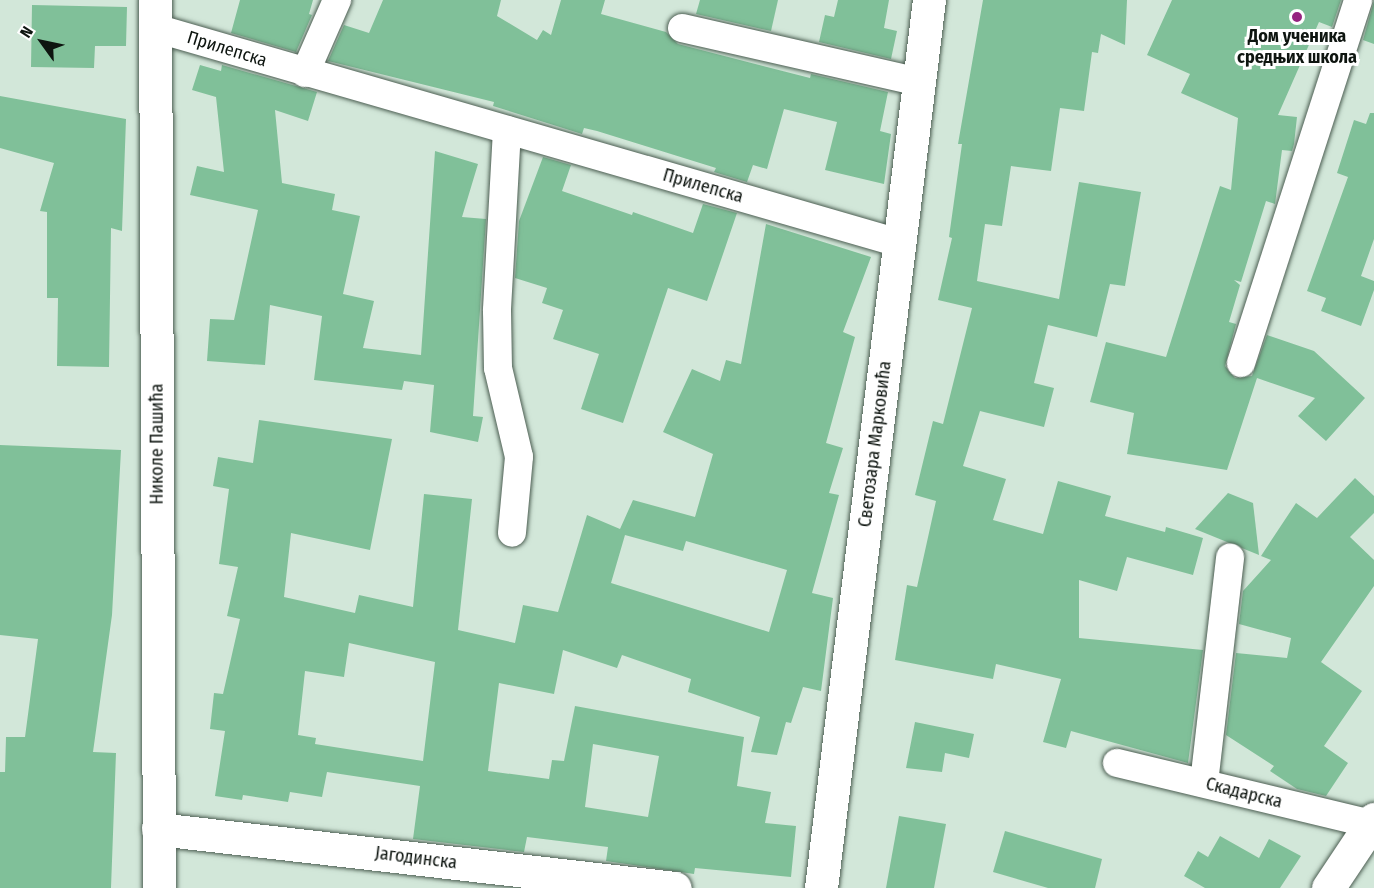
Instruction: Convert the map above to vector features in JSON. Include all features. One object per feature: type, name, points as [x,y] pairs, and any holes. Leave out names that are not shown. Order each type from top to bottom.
[{"type":"street","points":[[305,73],[338,0]]},
{"type":"street","name":"Светозара Марковића","points":[[821,888],[929,0]]},
{"type":"street","points":[[1241,363],[1358,0]]},
{"type":"street","name":"Прилепска","points":[[155,14],[305,73],[899,243]]},
{"type":"street","name":"Николе Пашића","points":[[155,14],[159,888]]},
{"type":"street","points":[[682,28],[919,82]]},
{"type":"street","points":[[507,130],[497,322],[498,368],[519,457],[512,533]]},
{"type":"street","points":[[1204,783],[1230,557]]},
{"type":"street","name":"Скадарска","points":[[1118,763],[1372,821]]},
{"type":"street","points":[[1328,888],[1372,821]]},
{"type":"street","name":"Јагодинска","points":[[158,829],[675,888]]},
{"type":"building","points":[[240,0],[313,0],[309,14],[312,15],[296,52],[231,33]]},
{"type":"building","points":[[383,0],[501,0],[497,16],[537,40],[543,30],[551,35],[561,0],[605,0],[601,14],[666,32],[678,44],[810,78],[811,74],[888,92],[880,131],[891,134],[884,184],[825,170],[837,122],[784,109],[767,169],[753,165],[747,182],[714,172],[716,168],[597,131],[584,128],[582,134],[493,106],[494,102],[328,61],[344,25],[369,33]]},
{"type":"building","points":[[700,0],[778,0],[771,31],[696,14]]},
{"type":"building","points":[[838,0],[889,0],[884,28],[897,31],[891,59],[819,42],[825,15],[834,17]]},
{"type":"building","points":[[983,0],[1127,0],[1125,45],[1101,34],[1098,53],[1092,52],[1084,111],[1060,108],[1051,171],[1011,166],[1002,226],[985,224],[977,281],[1059,299],[1079,182],[1141,192],[1125,286],[1110,284],[1097,337],[1048,325],[1034,383],[1054,388],[1044,427],[980,411],[963,466],[1006,479],[993,520],[1043,534],[1058,481],[1111,496],[1105,516],[1165,532],[1166,527],[1203,538],[1193,575],[1127,557],[1117,591],[1079,580],[1079,638],[1203,650],[1188,763],[1071,731],[1066,748],[1043,742],[1061,679],[996,664],[993,679],[895,660],[907,585],[917,587],[936,501],[915,495],[933,421],[943,424],[972,308],[938,300],[952,238],[949,237],[962,144],[958,144]]},
{"type":"building","points":[[1172,0],[1341,0],[1332,27],[1319,22],[1278,115],[1297,117],[1294,144],[1292,151],[1282,150],[1275,204],[1266,201],[1241,282],[1234,280],[1240,285],[1229,322],[1236,324],[1225,366],[1235,378],[1252,376],[1267,335],[1314,351],[1365,398],[1326,441],[1298,416],[1315,398],[1257,378],[1227,470],[1127,454],[1134,413],[1090,402],[1106,342],[1166,357],[1220,186],[1231,190],[1238,118],[1181,93],[1190,74],[1147,55]]},
{"type":"building","points":[[1374,1],[1374,44],[1363,40]]},
{"type":"building","points":[[32,5],[127,7],[126,46],[95,46],[94,68],[31,67]]},
{"type":"building","points":[[200,65],[221,71],[222,65],[317,92],[308,121],[275,110],[282,183],[335,194],[332,210],[360,216],[343,294],[374,301],[363,348],[421,355],[435,151],[478,164],[462,217],[486,219],[473,416],[483,417],[478,442],[430,432],[434,385],[404,381],[402,390],[314,380],[322,316],[270,305],[265,365],[207,361],[210,319],[234,320],[258,210],[190,195],[197,166],[224,172],[216,97],[192,90]]},
{"type":"building","points":[[0,96],[126,119],[122,231],[111,228],[109,367],[57,366],[58,298],[47,298],[47,212],[40,211],[54,163],[0,148]]},
{"type":"building","points":[[1370,113],[1374,113],[1374,239],[1361,276],[1374,281],[1374,290],[1361,326],[1321,311],[1326,298],[1307,291],[1348,177],[1337,173],[1354,120],[1366,124]]},
{"type":"building","points":[[543,157],[571,165],[562,191],[693,233],[703,204],[737,213],[707,301],[668,288],[623,423],[581,409],[599,354],[553,339],[563,310],[542,303],[547,288],[515,278],[519,221]]},
{"type":"building","points":[[766,224],[871,257],[843,332],[855,337],[826,443],[843,448],[829,493],[839,495],[812,593],[833,598],[821,691],[803,687],[791,723],[786,722],[777,755],[751,752],[760,717],[688,692],[691,679],[622,655],[617,668],[563,650],[554,694],[499,683],[488,771],[549,779],[552,760],[564,761],[575,706],[744,737],[737,786],[771,792],[765,823],[796,826],[791,877],[695,868],[694,874],[606,861],[608,847],[527,837],[524,852],[413,839],[420,786],[327,772],[322,797],[290,792],[288,802],[243,795],[242,800],[215,796],[225,731],[210,729],[214,693],[223,694],[240,619],[227,616],[238,567],[219,564],[229,489],[213,486],[218,457],[253,463],[259,420],[392,439],[370,550],[291,533],[284,597],[355,613],[359,595],[413,607],[424,494],[472,499],[458,630],[515,643],[523,605],[558,612],[587,515],[620,529],[633,500],[695,517],[713,454],[663,432],[692,369],[720,381],[726,360],[741,364]],"holes":[[[625,535],[683,551],[686,541],[787,570],[769,632],[611,583]],[[349,643],[435,662],[423,761],[315,744],[316,738],[298,735],[305,671],[344,677]],[[593,744],[659,756],[648,817],[585,807]]]},
{"type":"building","points":[[0,445],[121,450],[112,615],[93,752],[116,753],[111,888],[0,888],[0,772],[5,772],[6,737],[25,737],[38,639],[0,635]]},
{"type":"building","points":[[1355,478],[1374,496],[1374,513],[1350,537],[1374,560],[1374,586],[1321,662],[1362,691],[1324,746],[1348,763],[1326,796],[1297,789],[1270,771],[1274,766],[1226,735],[1236,653],[1287,658],[1291,638],[1239,624],[1243,591],[1271,560],[1261,556],[1296,503],[1317,518]]},
{"type":"building","points":[[1228,493],[1253,503],[1259,555],[1195,529]]},
{"type":"building","points":[[915,722],[974,734],[969,758],[945,753],[942,772],[906,768]]},
{"type":"building","points":[[899,816],[946,824],[934,888],[886,888]]},
{"type":"building","points":[[1005,831],[1102,859],[1095,888],[1048,888],[993,872]]},
{"type":"building","points":[[1220,836],[1259,858],[1269,839],[1301,856],[1280,888],[1205,888],[1184,876],[1198,851],[1208,857]]},
{"type":"place","name":"Дом ученика средњих школа","points":[[1297,17]]}]
